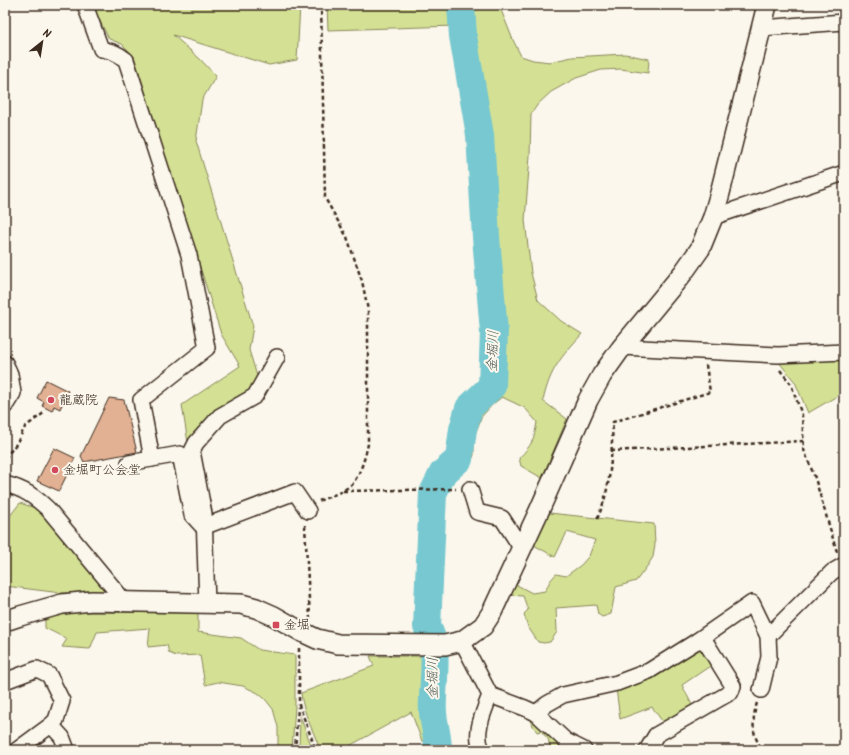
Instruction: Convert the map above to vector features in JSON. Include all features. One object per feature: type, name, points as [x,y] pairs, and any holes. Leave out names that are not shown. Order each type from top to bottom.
[{"type":"street","points":[[85,5],[101,49],[113,51],[126,60],[189,255],[207,348],[141,400],[152,459]]},
{"type":"street","points":[[5,621],[62,604],[92,601],[241,604],[256,608],[274,616],[305,633],[338,644],[444,645],[462,641],[483,626],[492,612],[522,549],[588,400],[602,375],[622,347],[683,273],[700,249],[713,218],[767,5]]},
{"type":"street","points":[[761,28],[844,22]]},
{"type":"street","points":[[713,218],[844,174]]},
{"type":"street","points":[[622,347],[778,355],[844,352]]},
{"type":"street","points":[[207,604],[203,527],[204,514],[192,451],[196,443],[220,416],[255,396],[277,357]]},
{"type":"street","points":[[5,363],[10,374],[13,393],[5,406]]},
{"type":"street","points":[[129,463],[180,454],[192,515],[203,527]]},
{"type":"street","points":[[5,484],[18,488],[34,496],[48,509],[125,602]]},
{"type":"street","points":[[470,489],[477,512],[502,518],[522,549]]},
{"type":"street","points":[[203,527],[295,492],[308,511]]},
{"type":"street","points":[[768,636],[838,568]]},
{"type":"street","points":[[536,713],[547,704],[563,695],[617,683],[649,671],[697,641],[752,603],[768,636],[769,657],[761,690]]},
{"type":"street","points":[[647,750],[656,735],[728,695],[732,690],[733,686],[706,643],[702,640],[697,641]]},
{"type":"street","points":[[462,641],[490,695],[536,713],[566,741],[584,750]]},
{"type":"street","points":[[5,681],[37,669],[49,675],[62,701],[56,720],[17,750]]},
{"type":"street","points":[[482,750],[479,744],[478,736],[490,695]]},
{"type":"street","points":[[51,725],[62,737],[67,750]]},
{"type":"path","points":[[295,750],[305,633],[305,519],[312,505],[348,488],[358,474],[364,461],[368,444],[368,310],[362,281],[347,237],[325,198],[321,5]]},
{"type":"path","points":[[597,519],[604,504],[610,477],[613,422],[710,392],[705,352]]},
{"type":"path","points":[[762,354],[778,368],[791,384],[802,415],[804,450],[815,478],[837,550],[838,568]]},
{"type":"path","points":[[5,458],[17,443],[25,427],[44,412]]},
{"type":"path","points":[[611,452],[803,441]]},
{"type":"path","points":[[341,491],[441,490]]},
{"type":"path","points":[[761,690],[755,709],[754,724],[755,735],[762,750]]},
{"type":"path","points":[[298,705],[316,750]]},
{"type":"green space","points":[[92,5],[141,5],[144,9],[143,5],[300,5],[297,60],[269,65],[173,35],[200,59],[216,76],[202,100],[196,141],[253,326],[249,350],[257,376],[250,392],[188,443],[182,405],[240,366],[221,334],[134,56],[122,44],[109,39]]},
{"type":"green space","points":[[327,5],[455,5],[456,26],[328,30]]},
{"type":"green space","points":[[466,5],[499,5],[521,56],[533,60],[550,62],[572,57],[625,54],[649,59],[648,73],[621,69],[601,70],[576,78],[551,92],[538,104],[531,114],[530,155],[525,220],[531,273],[538,300],[561,321],[582,334],[557,364],[546,390],[543,401],[567,419],[542,478],[521,466],[519,458],[532,442],[537,422],[525,408],[502,397],[482,416],[474,437],[474,455],[470,465],[465,464],[462,460],[472,410],[497,385],[499,331],[489,236],[486,133],[467,32]]},
{"type":"green space","points":[[844,357],[844,392],[808,413],[795,382],[778,361]]},
{"type":"green space","points":[[20,503],[47,512],[108,591],[61,593],[5,586],[5,522]]},
{"type":"green space","points":[[549,513],[654,524],[655,545],[653,557],[636,581],[616,587],[611,614],[602,617],[598,614],[596,605],[556,608],[557,632],[550,642],[544,643],[538,642],[528,627],[524,614],[528,610],[523,596],[509,595],[515,584],[532,593],[545,591],[550,581],[556,574],[566,576],[581,565],[589,556],[595,540],[567,532],[555,557],[532,544]]},
{"type":"green space","points":[[78,612],[198,613],[198,632],[241,638],[259,650],[295,655],[295,706],[292,750],[278,750],[278,727],[273,709],[265,699],[258,693],[243,686],[218,682],[205,685],[200,655],[176,656],[169,653],[167,645],[148,647],[150,628],[97,632],[90,649],[62,647],[67,639],[45,628],[45,618]]},
{"type":"green space","points":[[704,647],[713,664],[682,685],[693,707],[665,725],[652,707],[620,719],[616,688],[697,648]]},
{"type":"green space","points":[[370,656],[425,656],[431,678],[429,711],[433,735],[422,741],[411,712],[342,750],[320,750],[306,715],[301,693],[374,666]]},
{"type":"green space","points":[[300,716],[313,750],[299,750]]},
{"type":"green space","points":[[534,719],[573,750],[554,750],[550,746],[548,739],[541,731],[537,732],[533,726],[531,720]]},
{"type":"building","points":[[46,380],[68,391],[60,409],[54,406],[52,411],[42,406],[44,402],[37,398]]},
{"type":"building","points":[[109,398],[124,400],[137,452],[84,462],[81,456]]},
{"type":"building","points":[[54,448],[75,458],[59,491],[37,481]]},
{"type":"waterway","name":"金堀川","points":[[438,750],[433,713],[435,657],[434,646],[427,627],[433,493],[443,473],[459,459],[463,429],[469,408],[492,386],[494,332],[486,237],[480,135],[463,36],[461,5]]},
{"type":"place","name":"龍蔵院","points":[[51,400]]},
{"type":"place","name":"金堀町公会堂","points":[[55,470]]},
{"type":"place","name":"金堀","points":[[276,625]]}]
